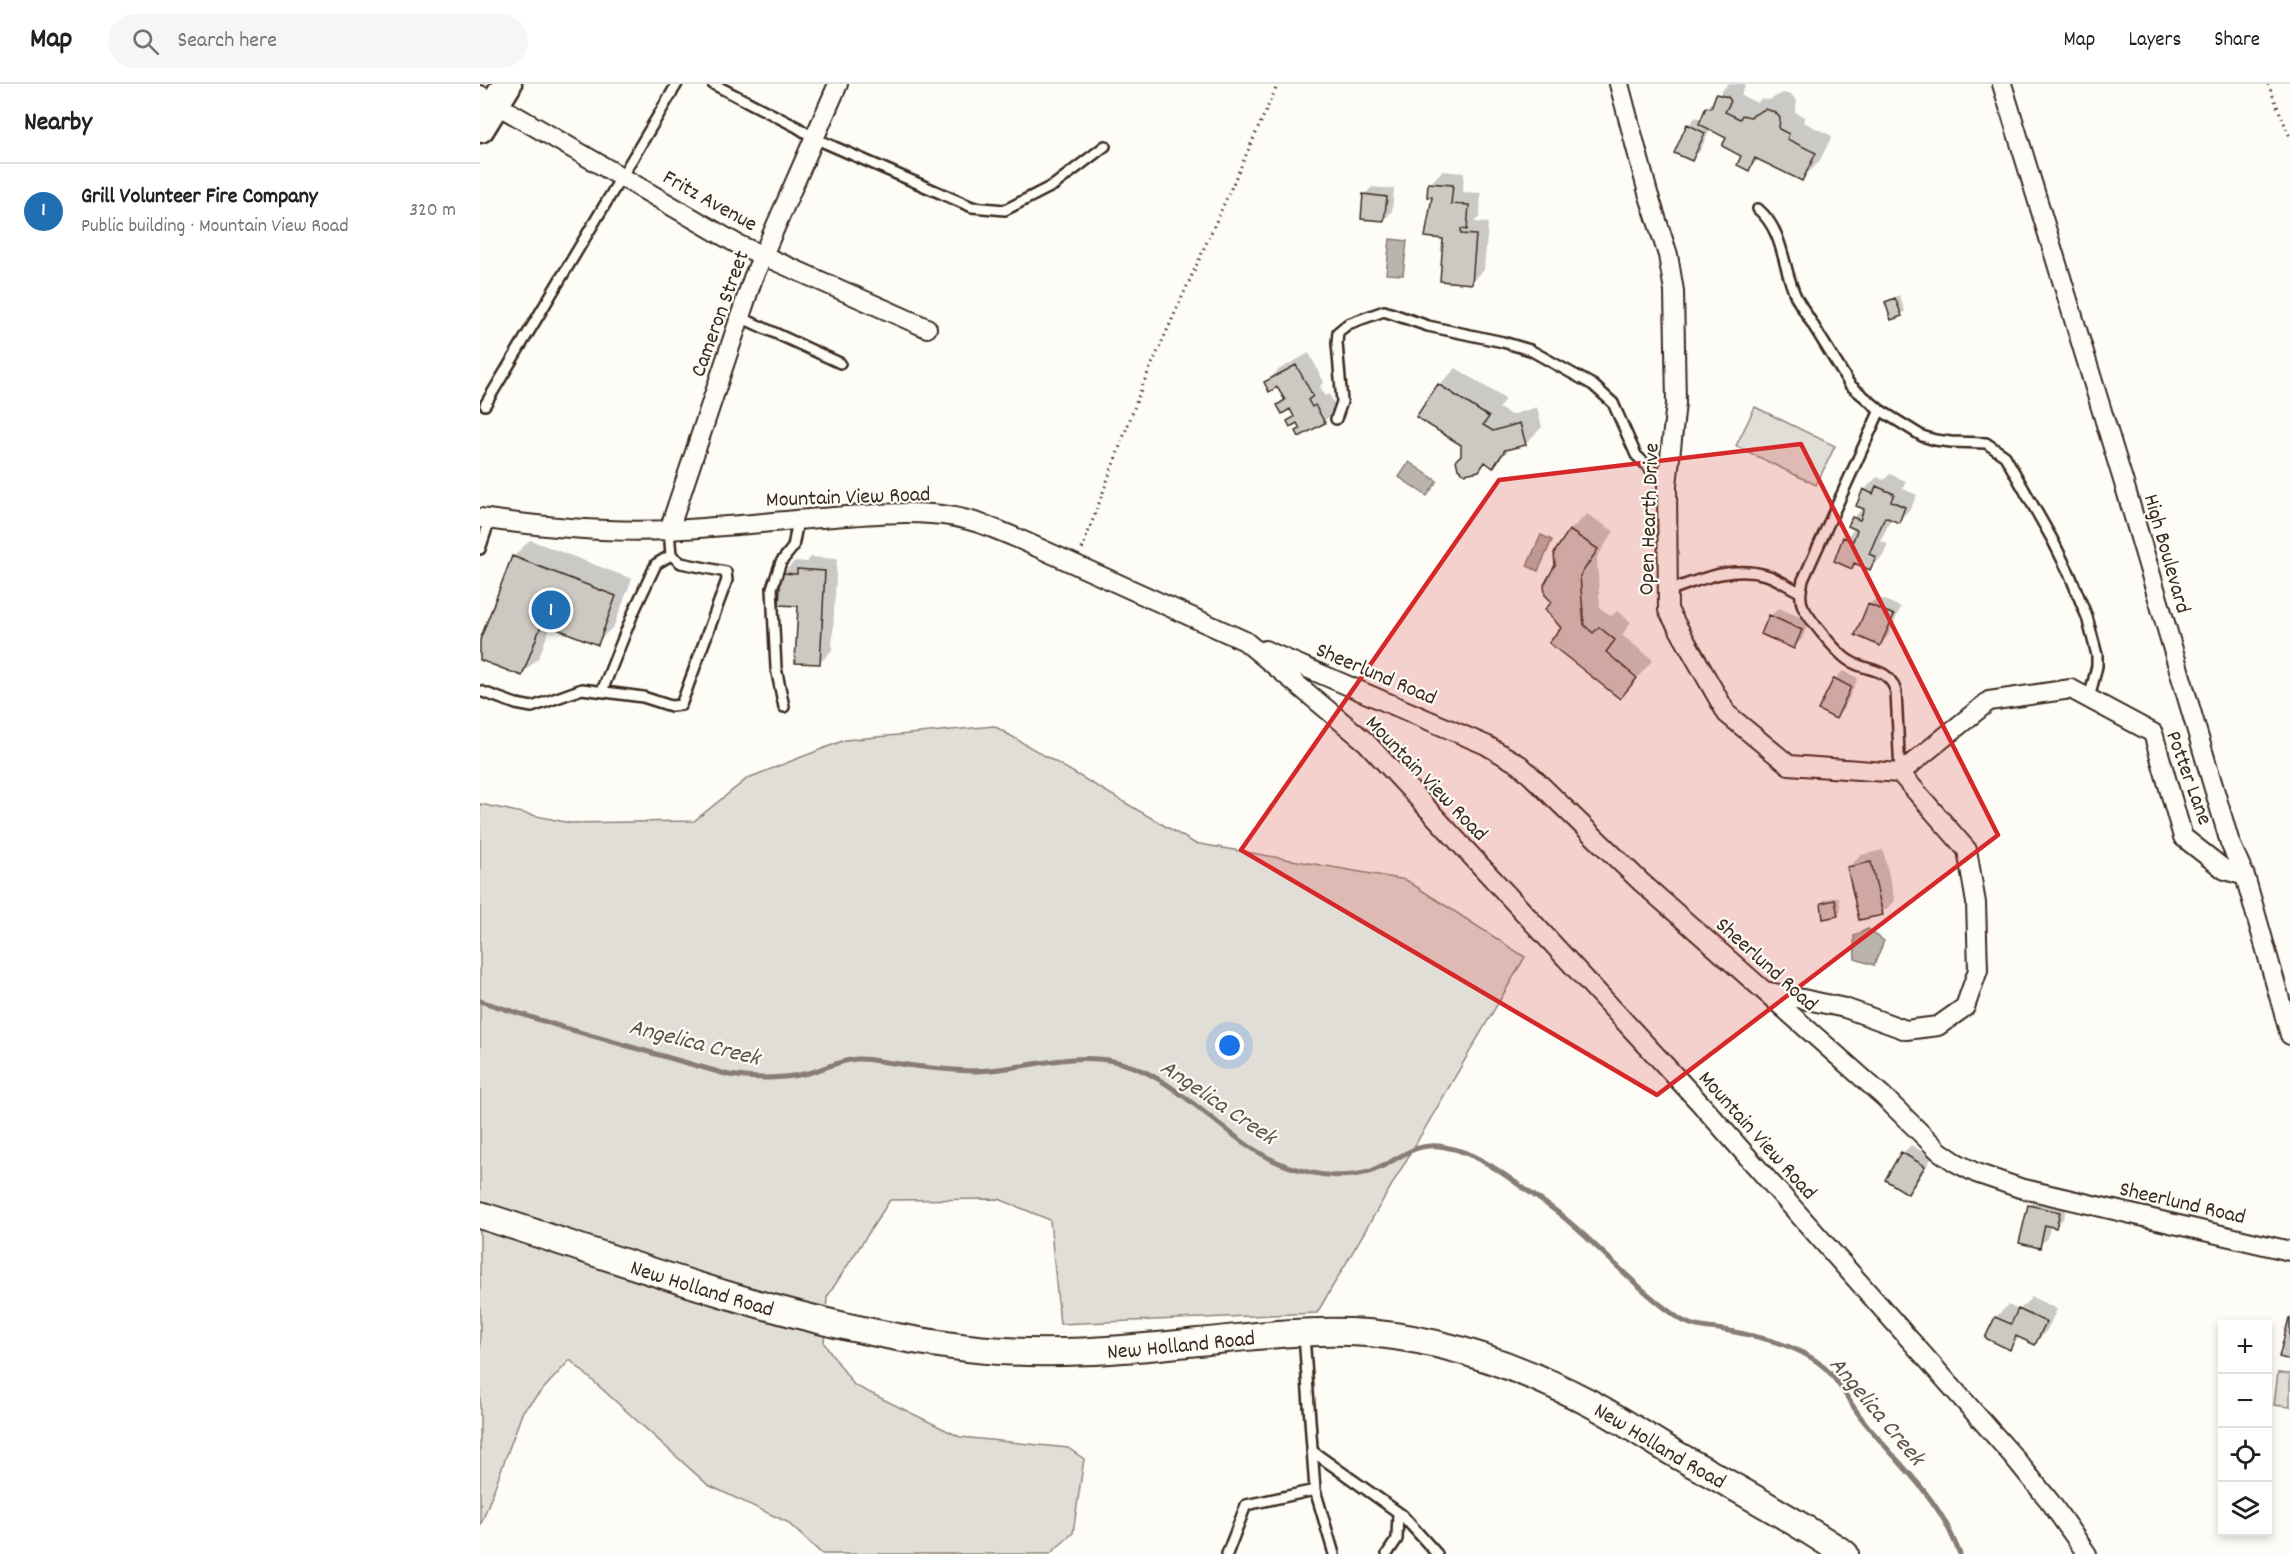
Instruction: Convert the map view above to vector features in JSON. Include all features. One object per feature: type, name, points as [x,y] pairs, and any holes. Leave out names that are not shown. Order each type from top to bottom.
[{"type":"main road","points":[[480,128],[494,94]]},
{"type":"main road","name":"New Holland Road","points":[[480,1215],[790,1312],[873,1332],[934,1343],[994,1351],[1050,1353],[1304,1333],[1350,1332],[1410,1338],[1458,1348],[1530,1374],[1592,1404],[1810,1531],[1845,1554]]},
{"type":"street","name":"Cameron Street","points":[[669,530],[740,317],[764,255],[838,84]]},
{"type":"street","name":"Open Hearth Drive","points":[[1619,84],[1648,193],[1668,255],[1674,291],[1676,403],[1667,485],[1668,610],[1727,714],[1790,765],[1900,773]]},
{"type":"street","name":"High Boulevard","points":[[2002,84],[2226,832],[2245,876],[2290,1035]]},
{"type":"street","name":"Fritz Avenue","points":[[494,94],[622,177],[739,245],[927,328]]},
{"type":"street","name":"Mountain View Road","points":[[485,518],[582,529],[669,530],[916,513],[954,517],[987,526],[1245,641],[1366,742],[1699,1102],[2007,1449],[2051,1503],[2087,1554]]},
{"type":"street","name":"Sheerlund Road","points":[[1245,641],[1486,745],[1520,765],[1641,882],[1883,1096],[1939,1151],[1962,1166],[2020,1188],[2290,1251]]},
{"type":"street","name":"Potter Lane","points":[[1900,773],[1989,701],[2071,689],[2153,733],[2183,837],[2225,870],[2245,876]]},
{"type":"street","points":[[1765,991],[1845,1008],[1906,1030],[1938,1026],[1965,1007],[1978,970],[1976,903],[1967,850],[1900,773]]},
{"type":"lane","points":[[485,405],[677,84]]},
{"type":"lane","points":[[713,84],[814,138],[972,207],[1005,210],[1054,185],[1104,146]]},
{"type":"lane","points":[[1758,209],[1774,227],[1790,286],[1827,352],[1850,385],[1880,410],[1922,436],[1943,441],[1986,443],[2005,456],[2052,539],[2087,617],[2097,655],[2090,699]]},
{"type":"lane","points":[[1336,419],[1342,402],[1338,332],[1348,324],[1384,311],[1428,326],[1530,350],[1593,385],[1613,403],[1636,455],[1667,485]]},
{"type":"lane","points":[[740,317],[840,363]]},
{"type":"lane","points":[[1880,410],[1803,580],[1800,592],[1802,606],[1834,648],[1850,661],[1887,675],[1893,682],[1896,692],[1900,773]]},
{"type":"lane","points":[[480,549],[485,518]]},
{"type":"lane","points":[[784,707],[776,668],[772,588],[781,562],[793,547],[798,520]]},
{"type":"lane","points":[[480,691],[516,704],[532,707],[582,689],[643,698],[671,706],[681,705],[727,580],[726,572],[681,563],[671,555],[669,530]]},
{"type":"lane","points":[[602,691],[634,610],[656,564],[671,555]]},
{"type":"lane","points":[[1668,591],[1720,573],[1742,573],[1766,575],[1800,592]]},
{"type":"lane","points":[[1304,1333],[1315,1490],[1336,1554]]},
{"type":"lane","points":[[1312,1451],[1398,1512],[1437,1554]]},
{"type":"lane","points":[[1227,1554],[1246,1505],[1315,1490]]},
{"type":"lane","points":[[1387,1554],[1397,1539],[1398,1512]]},
{"type":"path","points":[[1077,565],[1143,384],[1278,84]]},
{"type":"path","points":[[2268,84],[2290,137]]},
{"type":"highlighted area","points":[[1801,444],[1998,835],[1657,1095],[1241,850],[1499,480]]},
{"type":"shaded area","points":[[1390,239],[1407,241],[1403,275],[1386,274]]},
{"type":"shaded area","points":[[1755,407],[1835,446],[1816,485],[1736,446]]},
{"type":"shaded area","points":[[1409,462],[1437,481],[1427,496],[1399,477]]},
{"type":"shaded area","points":[[1541,535],[1552,540],[1538,571],[1527,566]]},
{"type":"shaded area","points":[[994,726],[1194,843],[1406,880],[1525,957],[1317,1313],[1060,1324],[1050,1220],[999,1199],[890,1200],[827,1297],[824,1343],[854,1385],[960,1437],[1068,1448],[1084,1459],[1073,1533],[1050,1554],[822,1554],[787,1522],[708,1485],[570,1360],[523,1411],[480,1527],[480,804],[570,823],[694,821],[748,778],[845,740]]},
{"type":"shaded area","points":[[1868,929],[1884,941],[1874,965],[1855,959],[1854,936]]},
{"type":"shaded area","points":[[2278,1373],[2290,1374],[2290,1407],[2274,1405]]},
{"type":"building","points":[[1716,94],[1728,97],[1731,101],[1725,112],[1740,119],[1742,115],[1750,117],[1765,109],[1775,112],[1780,118],[1779,129],[1789,134],[1787,139],[1816,153],[1802,181],[1755,158],[1749,171],[1737,165],[1741,156],[1722,146],[1726,138],[1699,124],[1706,107],[1711,108]]},
{"type":"building","points":[[1687,124],[1705,133],[1692,161],[1674,153]]},
{"type":"building","points":[[1428,183],[1453,185],[1451,204],[1469,205],[1467,230],[1461,229],[1461,234],[1476,235],[1472,284],[1440,281],[1443,239],[1425,237],[1432,197],[1427,197]]},
{"type":"building","points":[[1363,194],[1387,197],[1384,221],[1361,219]]},
{"type":"building","points":[[1895,298],[1902,316],[1891,320],[1885,302]]},
{"type":"building","points":[[1296,365],[1313,396],[1308,400],[1312,407],[1315,405],[1325,423],[1299,437],[1296,431],[1300,429],[1297,423],[1290,427],[1287,421],[1294,417],[1290,409],[1282,414],[1277,405],[1285,400],[1277,387],[1269,392],[1264,382]]},
{"type":"building","points":[[1438,384],[1489,417],[1483,425],[1493,431],[1520,423],[1526,445],[1505,450],[1493,468],[1485,462],[1479,471],[1465,474],[1458,469],[1456,460],[1461,455],[1461,445],[1416,417]]},
{"type":"building","points":[[1876,486],[1894,494],[1891,501],[1905,507],[1899,523],[1885,517],[1869,554],[1876,557],[1870,570],[1854,563],[1852,569],[1834,561],[1843,537],[1853,541],[1857,530],[1848,526],[1852,517],[1860,520],[1864,509],[1856,506],[1863,489],[1873,494]]},
{"type":"building","points":[[1569,530],[1598,549],[1580,576],[1584,625],[1593,633],[1599,627],[1615,640],[1606,652],[1637,678],[1620,699],[1549,643],[1561,628],[1545,609],[1552,602],[1545,595],[1544,585],[1555,565],[1554,553]]},
{"type":"building","points":[[512,556],[616,596],[598,645],[542,623],[522,676],[480,660],[480,640]]},
{"type":"building","points":[[797,569],[825,571],[820,664],[795,663],[798,606],[779,605],[781,573],[797,574]]},
{"type":"building","points":[[1868,604],[1894,615],[1880,646],[1855,635]]},
{"type":"building","points":[[1769,615],[1802,630],[1794,649],[1761,634]]},
{"type":"building","points":[[1834,678],[1851,687],[1836,719],[1818,710]]},
{"type":"building","points":[[1871,862],[1883,915],[1859,920],[1847,867]]},
{"type":"building","points":[[1835,900],[1838,916],[1823,919],[1821,903]]},
{"type":"building","points":[[1901,1152],[1925,1166],[1908,1194],[1885,1180]]},
{"type":"building","points":[[2028,1205],[2060,1212],[2056,1228],[2045,1225],[2040,1248],[2019,1243]]},
{"type":"building","points":[[2018,1309],[2046,1322],[2035,1345],[2016,1336],[2010,1350],[1985,1338],[1995,1317],[2011,1324]]},
{"type":"building","points":[[2290,1318],[2290,1360],[2279,1357]]},
{"type":"waterway","name":"Angelica Creek","points":[[480,1001],[565,1028],[739,1076],[768,1078],[798,1075],[857,1059],[972,1071],[1057,1060],[1091,1058],[1108,1060],[1133,1067],[1179,1092],[1242,1141],[1264,1155],[1287,1166],[1333,1176],[1368,1172],[1410,1151],[1426,1146],[1456,1149],[1495,1168],[1557,1212],[1648,1295],[1683,1321],[1737,1332],[1791,1347],[1825,1368],[1836,1380],[1863,1420],[1933,1503],[1960,1554]]},
{"type":"place","name":"Grill Volunteer Fire Company","points":[[551,610]]}]
